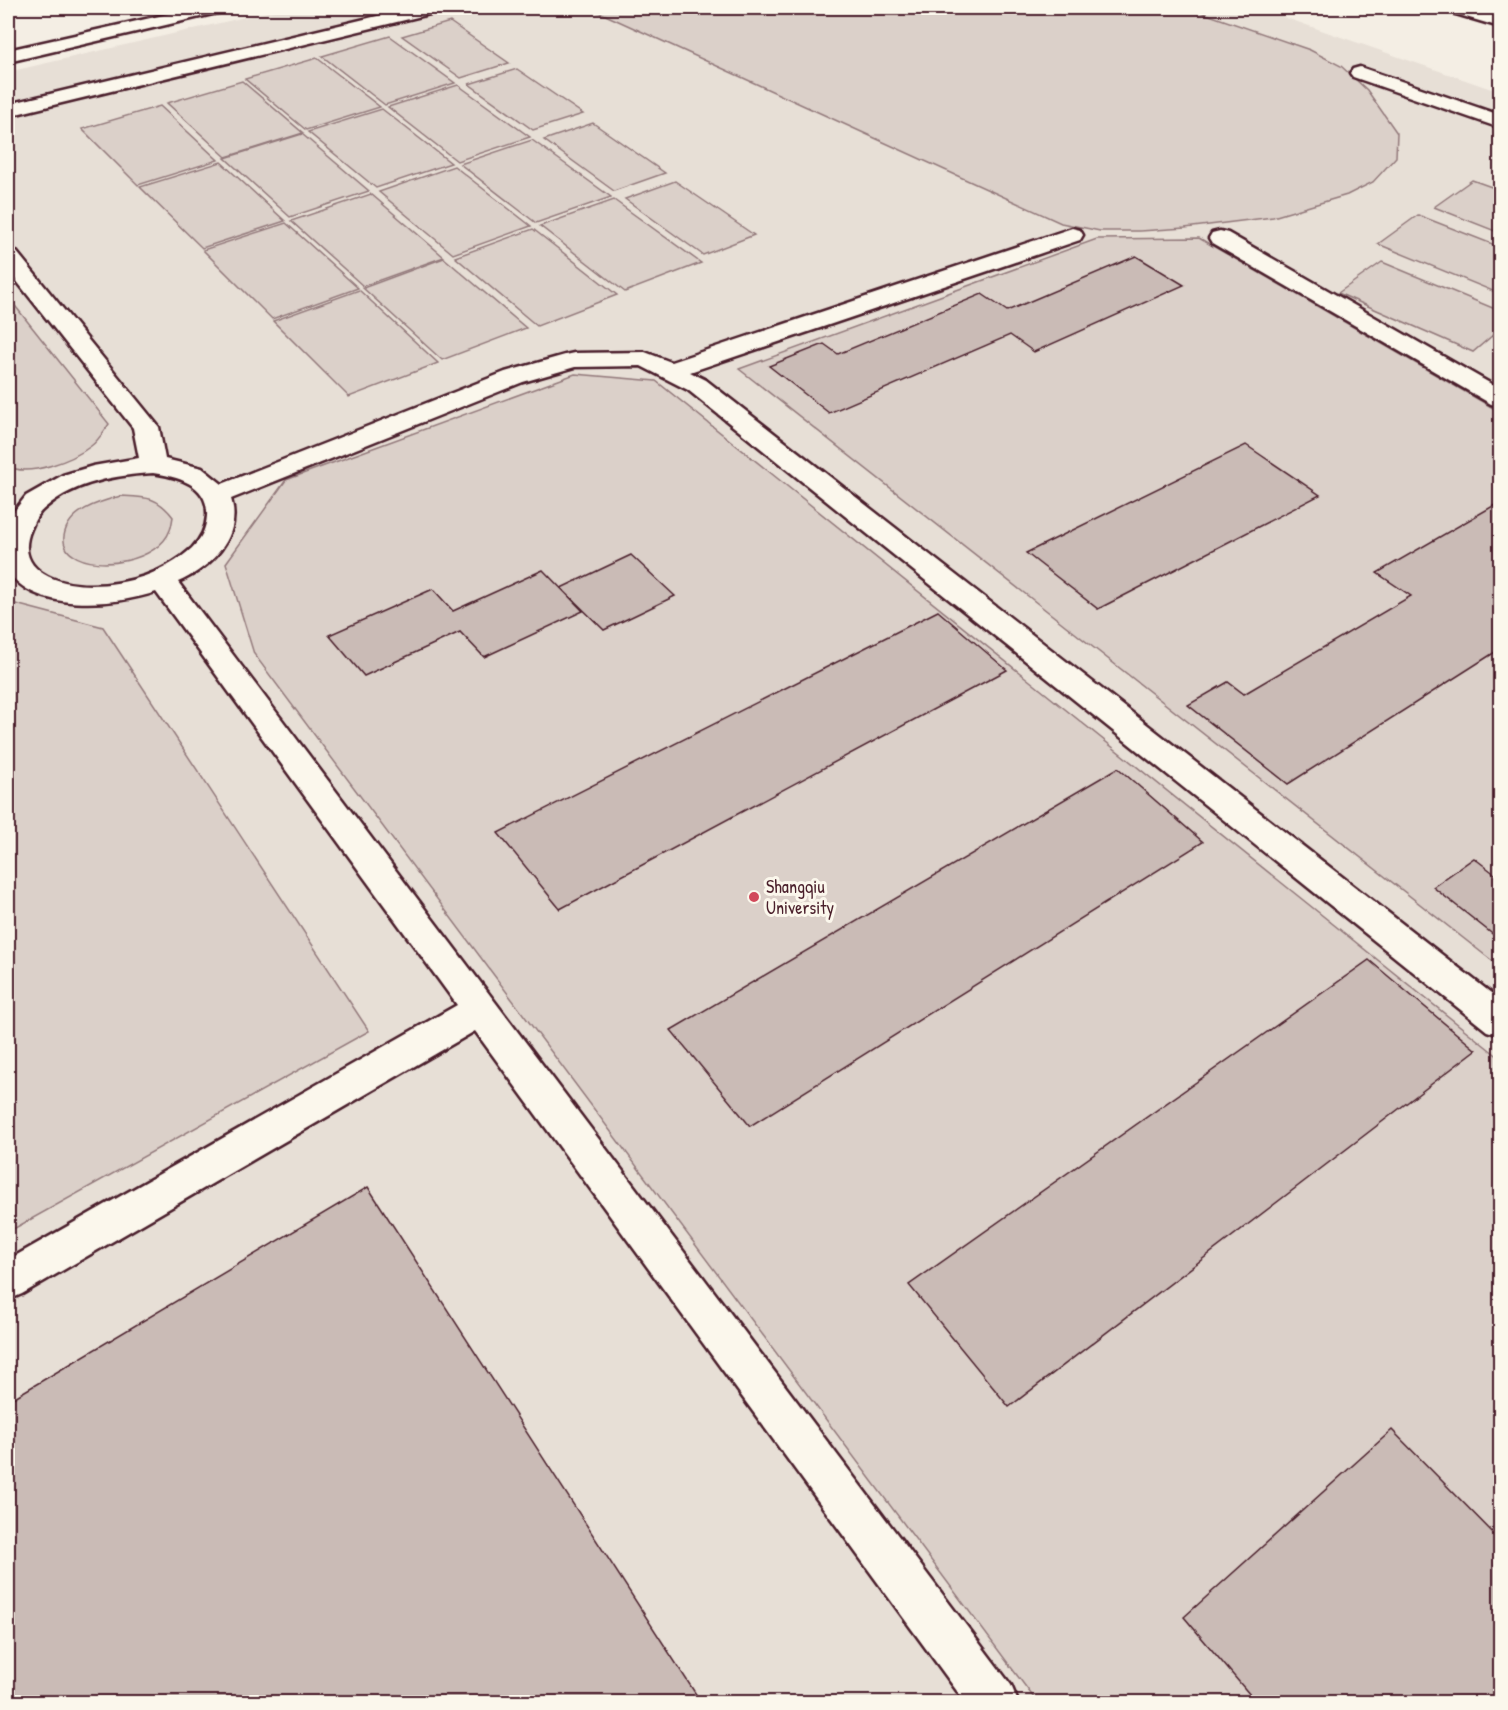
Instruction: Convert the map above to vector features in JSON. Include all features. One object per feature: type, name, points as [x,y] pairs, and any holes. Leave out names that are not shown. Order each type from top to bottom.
[{"type":"main road","points":[[8,56],[217,8]]},
{"type":"main road","points":[[8,110],[432,8]]},
{"type":"main road","points":[[1455,8],[1500,22]]},
{"type":"main road","points":[[1360,73],[1500,122]]},
{"type":"main road","points":[[669,370],[1072,235]]},
{"type":"main road","points":[[1220,238],[1500,399]]},
{"type":"main road","points":[[8,256],[146,427],[153,465]]},
{"type":"main road","points":[[218,495],[514,378],[574,360],[645,359],[697,385],[1500,1020]]},
{"type":"main road","points":[[153,465],[174,468],[194,475],[208,484],[218,495],[223,509],[221,524],[214,540],[202,554],[183,568],[161,579],[109,593],[83,594],[59,591],[39,583],[13,565],[12,544],[16,529],[16,508],[41,499],[60,486],[82,476],[122,467],[153,465]]},
{"type":"main road","points":[[161,579],[994,1702]]},
{"type":"main road","points":[[8,1281],[480,1010]]},
{"type":"shaded area","name":"Shangqiu University","points":[[285,8],[1257,8],[1500,92],[1500,1702],[8,1702],[8,72]]},
{"type":"shaded area","points":[[590,8],[1189,8],[1310,50],[1341,66],[1367,90],[1397,133],[1396,157],[1373,182],[1347,195],[1273,217],[1185,228],[1100,231],[1061,223]]},
{"type":"shaded area","points":[[450,22],[509,63],[461,78],[402,36]]},
{"type":"shaded area","points":[[390,36],[455,83],[385,105],[322,56]]},
{"type":"shaded area","points":[[317,58],[380,107],[306,130],[245,79]]},
{"type":"shaded area","points":[[517,69],[583,114],[533,130],[469,84]]},
{"type":"shaded area","points":[[242,81],[303,133],[226,157],[167,103]]},
{"type":"shaded area","points":[[458,85],[530,137],[457,161],[388,107]]},
{"type":"shaded area","points":[[160,106],[218,160],[138,185],[82,129]]},
{"type":"shaded area","points":[[382,109],[451,163],[376,188],[308,132]]},
{"type":"shaded area","points":[[593,123],[665,173],[614,191],[544,140]]},
{"type":"shaded area","points":[[302,134],[369,191],[290,217],[225,158]]},
{"type":"shaded area","points":[[532,140],[611,197],[536,223],[460,164]]},
{"type":"shaded area","points":[[221,162],[285,221],[202,248],[140,187]]},
{"type":"shaded area","points":[[454,166],[531,226],[453,254],[379,192]]},
{"type":"shaded area","points":[[1472,180],[1500,190],[1500,233],[1434,207]]},
{"type":"shaded area","points":[[675,181],[754,235],[703,255],[625,199]]},
{"type":"shaded area","points":[[371,194],[444,257],[363,286],[291,221]]},
{"type":"shaded area","points":[[614,200],[701,263],[625,292],[540,226]]},
{"type":"shaded area","points":[[1418,215],[1500,247],[1500,294],[1378,244]]},
{"type":"shaded area","points":[[286,223],[358,288],[272,319],[203,250]]},
{"type":"shaded area","points":[[533,229],[617,295],[537,326],[455,257]]},
{"type":"shaded area","points":[[1199,238],[1500,412],[1500,967],[739,369],[1097,239]]},
{"type":"shaded area","points":[[444,258],[526,328],[442,360],[363,288]]},
{"type":"shaded area","points":[[1382,262],[1500,311],[1500,329],[1473,352],[1338,293]]},
{"type":"shaded area","points":[[359,290],[438,363],[349,397],[273,321]]},
{"type":"shaded area","points":[[8,297],[109,424],[91,446],[62,462],[38,469],[17,469],[8,466]]},
{"type":"shaded area","points":[[575,374],[656,381],[1500,1058],[1500,1702],[1037,1702],[254,654],[226,563],[286,480]]},
{"type":"shaded area","points":[[121,496],[150,499],[167,510],[173,517],[171,528],[164,541],[141,556],[112,563],[84,560],[71,553],[66,547],[64,536],[72,520],[86,508]]},
{"type":"shaded area","points":[[8,602],[103,627],[369,1031],[8,1232]]},
{"type":"building","points":[[1136,256],[1184,285],[1034,352],[1010,335],[829,413],[769,366],[824,344],[838,354],[982,294],[1007,311]]},
{"type":"building","points":[[1246,445],[1320,495],[1098,609],[1026,553]]},
{"type":"building","points":[[1500,502],[1500,649],[1288,784],[1188,705],[1228,682],[1244,694],[1411,596],[1377,573]]},
{"type":"building","points":[[631,555],[675,596],[604,630],[561,588]]},
{"type":"building","points":[[543,570],[583,611],[484,657],[460,632],[364,676],[329,635],[433,589],[453,611]]},
{"type":"building","points":[[938,611],[1007,670],[560,909],[498,833]]},
{"type":"building","points":[[1118,768],[1203,842],[750,1126],[671,1030]]},
{"type":"building","points":[[1474,858],[1500,878],[1500,940],[1433,887]]},
{"type":"building","points":[[1369,960],[1476,1050],[1009,1407],[909,1285]]},
{"type":"building","points":[[368,1187],[701,1702],[8,1702],[8,1401]]},
{"type":"building","points":[[1392,1430],[1500,1540],[1500,1702],[1256,1702],[1184,1617]]},
{"type":"place","name":"Shangqiu University","points":[[754,897]]}]
